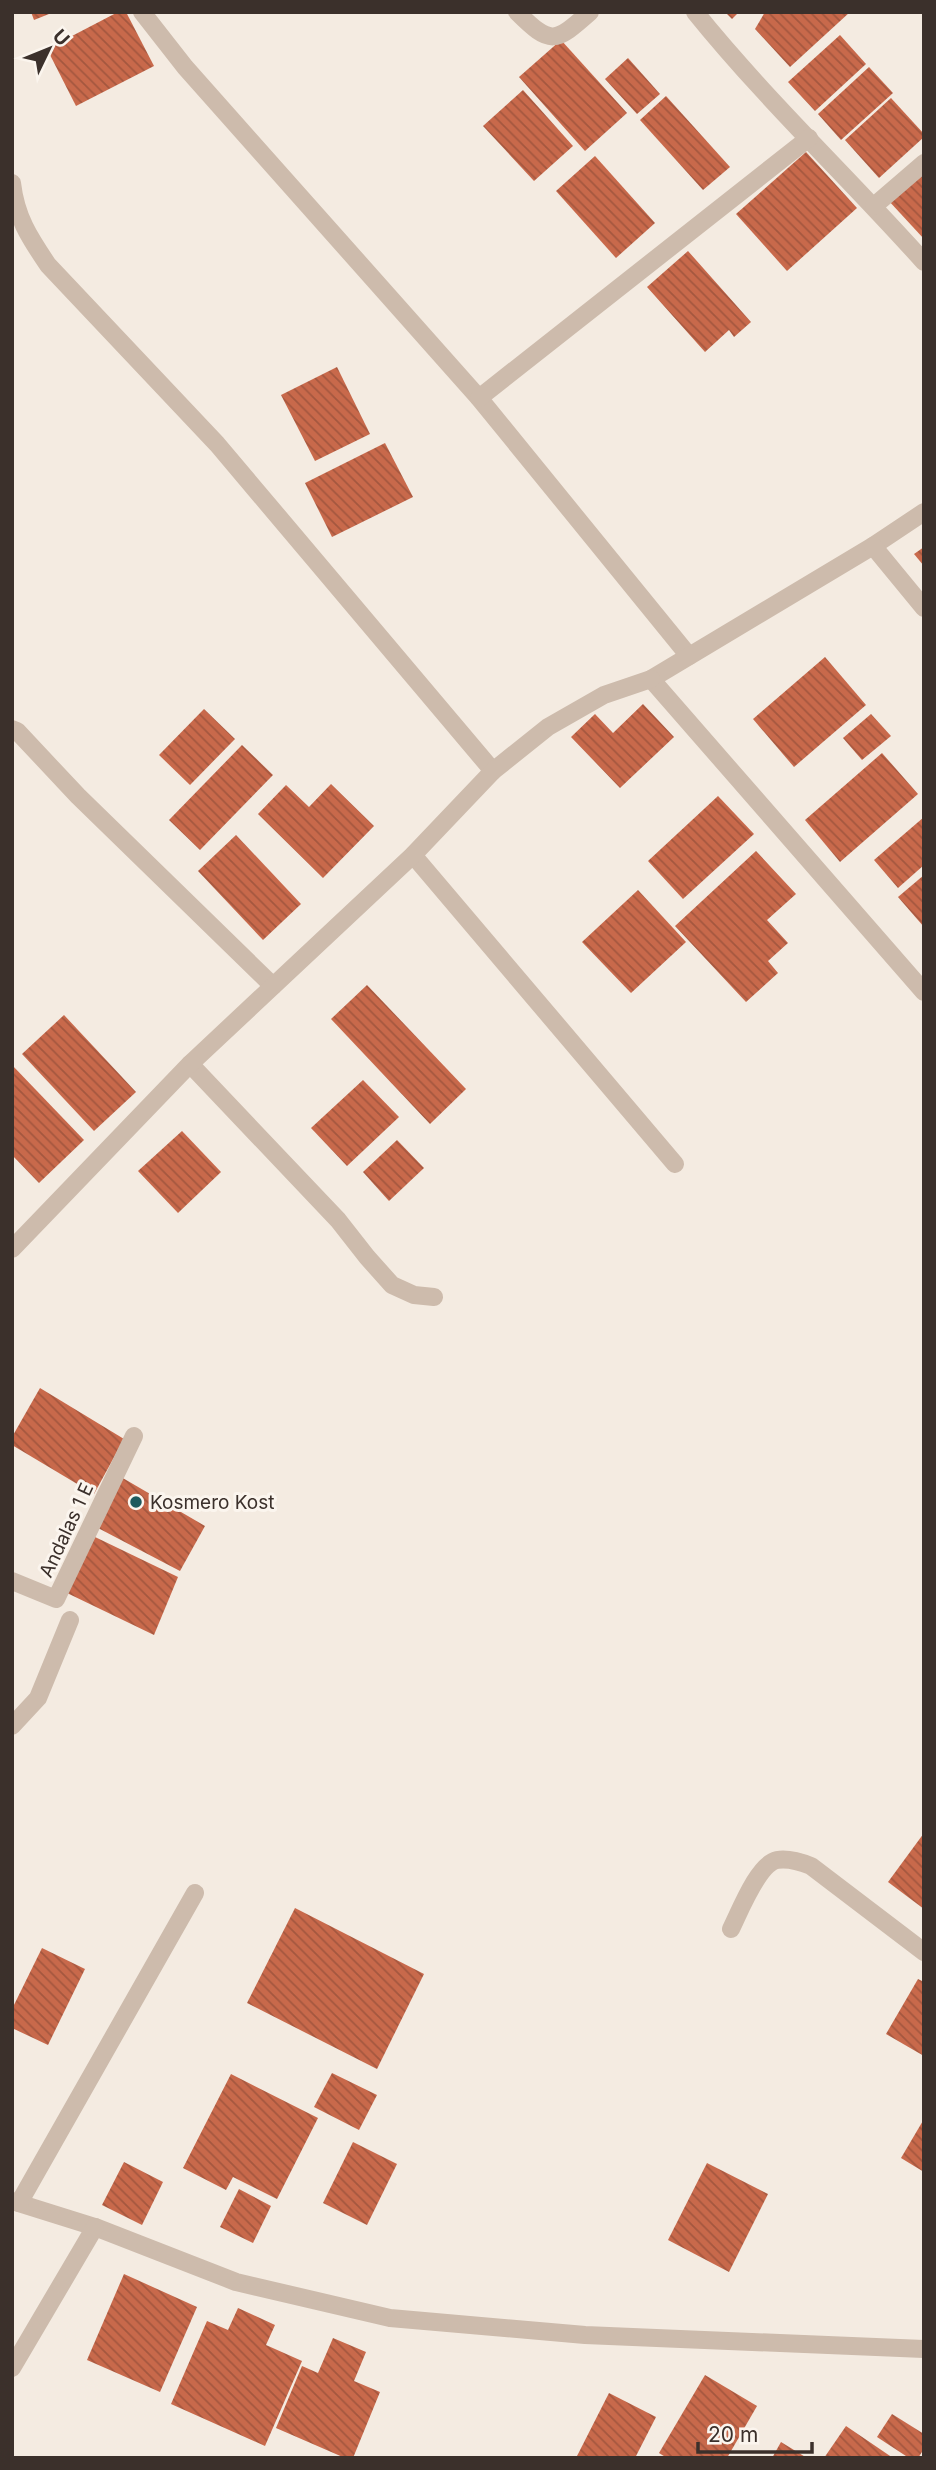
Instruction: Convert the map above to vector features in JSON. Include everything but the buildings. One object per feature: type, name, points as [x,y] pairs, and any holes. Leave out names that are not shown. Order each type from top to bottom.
[{"type":"street","points":[[142,12],[185,67],[479,398],[689,656]]},
{"type":"street","points":[[517,12],[537,32],[550,38],[564,35],[590,12]]},
{"type":"street","points":[[695,12],[722,45],[924,262]]},
{"type":"street","points":[[479,398],[809,138]]},
{"type":"street","points":[[874,206],[924,163]]},
{"type":"street","points":[[12,183],[14,202],[26,232],[48,265],[217,444],[493,771]]},
{"type":"street","points":[[12,1249],[190,1065],[413,855],[493,771],[548,727],[604,695],[651,679],[924,512]]},
{"type":"street","points":[[873,545],[924,608]]},
{"type":"street","points":[[651,679],[924,992]]},
{"type":"street","points":[[12,729],[273,986]]},
{"type":"street","points":[[413,855],[675,1164]]},
{"type":"street","points":[[190,1065],[338,1220],[367,1257],[393,1284],[414,1295],[434,1297]]},
{"type":"street","name":"Andalas 1 E","points":[[12,1581],[56,1599],[134,1436]]},
{"type":"street","points":[[12,1726],[38,1698],[70,1620]]},
{"type":"street","points":[[731,1929],[762,1870],[776,1860],[795,1861],[811,1866],[924,1952]]},
{"type":"street","points":[[195,1893],[16,2202],[95,2227],[236,2283],[390,2318],[585,2335],[924,2349]]},
{"type":"street","points":[[12,2368],[95,2227]]},
{"type":"place","name":"Kosmero Kost","points":[[136,1502]]}]
